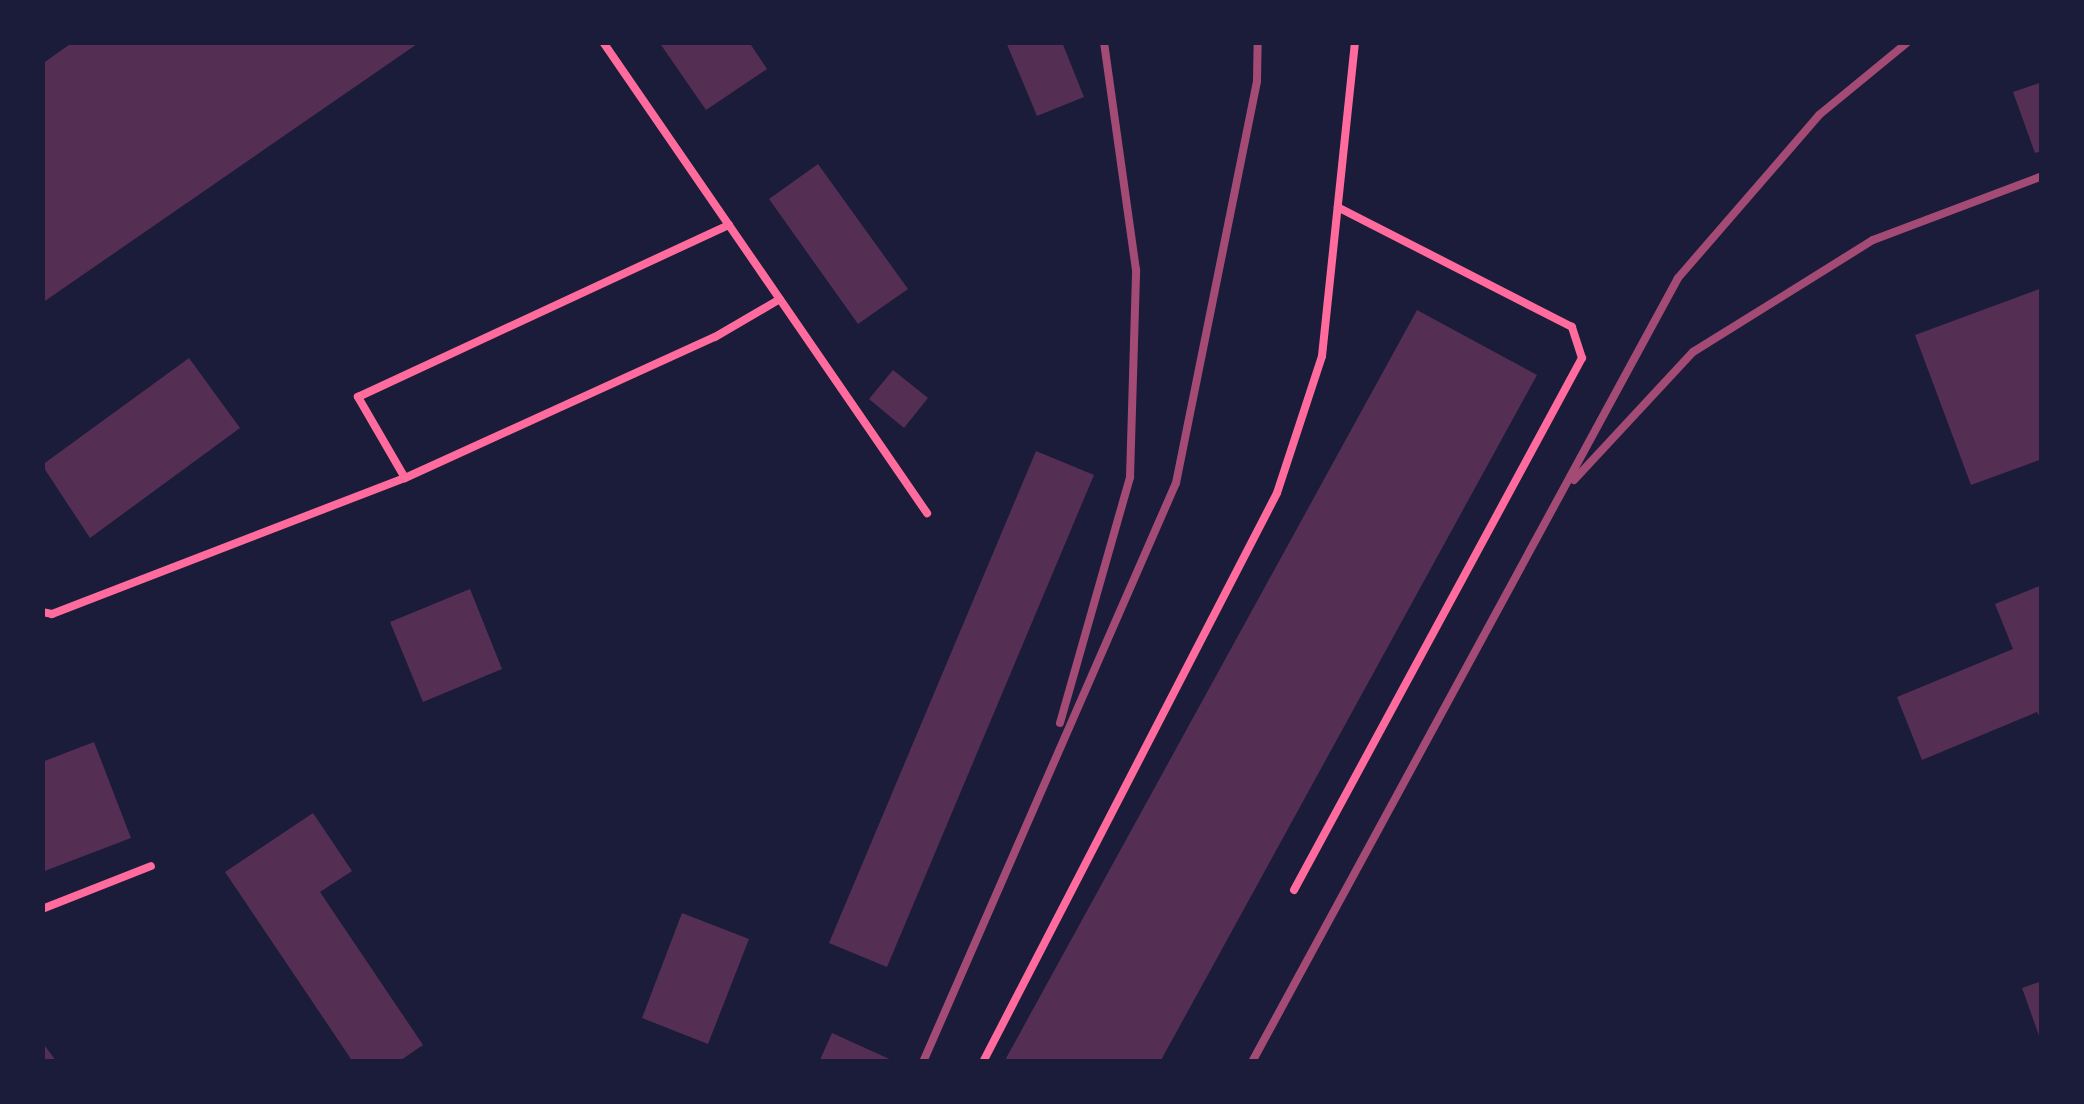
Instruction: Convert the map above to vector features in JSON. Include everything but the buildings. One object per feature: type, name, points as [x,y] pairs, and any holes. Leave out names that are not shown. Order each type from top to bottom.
[{"type":"lane","points":[[604,42],[927,513]]},
{"type":"lane","points":[[983,1062],[1277,494],[1322,356],[1355,42]]},
{"type":"lane","points":[[1294,890],[1582,358],[1572,328],[1338,208]]},
{"type":"lane","points":[[405,478],[358,397],[729,225]]},
{"type":"lane","points":[[42,612],[52,614],[405,478],[715,337],[780,300]]},
{"type":"lane","points":[[42,909],[151,866]]},
{"type":"railway","points":[[1060,723],[1130,477],[1136,270],[1104,42]]},
{"type":"railway","points":[[923,1062],[1176,483],[1257,81],[1258,42]]},
{"type":"railway","points":[[1252,1062],[1678,278],[1819,115],[1908,42]]},
{"type":"railway","points":[[1574,480],[1693,352],[1873,240],[2042,176]]}]
